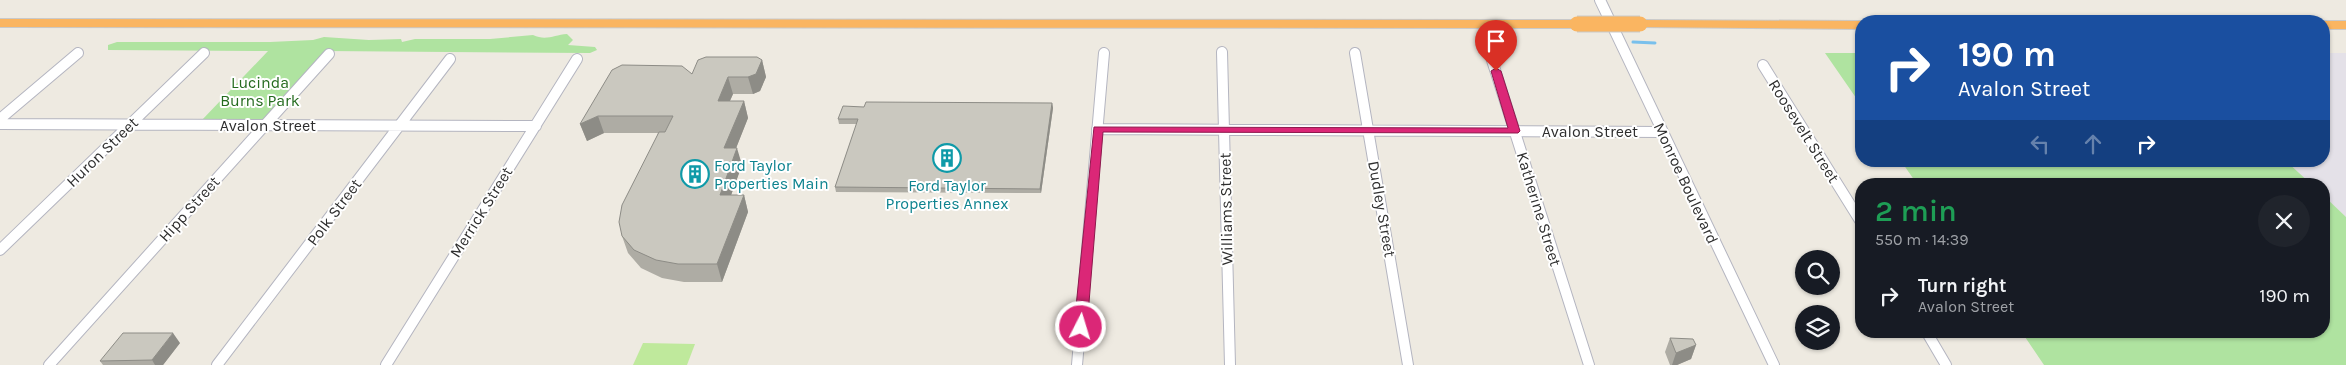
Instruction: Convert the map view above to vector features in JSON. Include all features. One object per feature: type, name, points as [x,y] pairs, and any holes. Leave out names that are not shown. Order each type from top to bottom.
[{"type":"highway","points":[[0,23],[1855,25]]},
{"type":"highway","points":[[0,34],[402,30],[511,24]]},
{"type":"highway","points":[[2330,25],[2346,25]]},
{"type":"street","name":"Monroe Boulevard","points":[[1600,0],[1774,365]]},
{"type":"street","name":"Williams Street","points":[[1222,52],[1230,365]]},
{"type":"street","name":"Huron Street","points":[[0,250],[204,53]]},
{"type":"street","points":[[1077,365],[1104,53]]},
{"type":"street","name":"Dudley Street","points":[[1355,53],[1408,365]]},
{"type":"street","points":[[0,119],[78,54]]},
{"type":"street","name":"Hipp Street","points":[[49,365],[329,54]]},
{"type":"street","name":"Katherine Street","points":[[1490,54],[1589,365]]},
{"type":"street","name":"Polk Street","points":[[217,365],[450,59]]},
{"type":"street","name":"Merrick Street","points":[[386,365],[577,59]]},
{"type":"street","name":"Roosevelt Street","points":[[1763,65],[1855,212]]},
{"type":"street","name":"Avalon Street","points":[[0,124],[536,126]]},
{"type":"street","name":"Avalon Street","points":[[1097,129],[1662,132]]},
{"type":"street","points":[[1930,338],[1946,365]]},
{"type":"shaded area","points":[[2330,53],[2346,53],[2346,217],[2330,202],[2330,178],[2304,178],[2293,167],[2330,167]]},
{"type":"green space","name":"Lucinda Burns Park","points":[[567,34],[573,40],[568,45],[595,47],[597,50],[590,53],[325,51],[263,121],[201,121],[268,51],[108,50],[108,45],[117,42],[270,42],[313,40],[324,37],[369,40],[401,39],[402,42],[415,39],[490,39],[533,35],[546,38]]},
{"type":"green space","points":[[1825,53],[1855,53],[1855,96]]},
{"type":"green space","points":[[1905,167],[2293,167],[2304,178],[1913,178]]},
{"type":"green space","points":[[2330,202],[2346,217],[2346,365],[2044,365],[2026,338],[2330,338]]},
{"type":"green space","points":[[643,343],[695,344],[687,365],[633,365]]},
{"type":"building","name":"Ford Taylor Properties Main","points":[[706,57],[757,57],[762,60],[756,74],[748,77],[728,77],[718,101],[744,101],[724,148],[737,148],[720,195],[744,195],[717,264],[678,264],[656,260],[634,250],[622,236],[619,222],[622,205],[659,132],[665,132],[673,116],[598,116],[580,124],[612,70],[622,65],[682,66],[692,74],[698,60]]},
{"type":"building","name":"Ford Taylor Properties Annex","points":[[866,102],[1052,103],[1040,189],[835,187],[858,119],[838,119],[843,106],[864,107]]},
{"type":"building","points":[[123,333],[173,333],[152,360],[100,361]]},
{"type":"building","points":[[1670,338],[1693,339],[1696,345],[1676,353]]},
{"type":"waterway","points":[[1633,42],[1655,43]]},
{"type":"place","name":"Ford Taylor Properties Annex","points":[[947,158]]},
{"type":"place","name":"Ford Taylor Properties Main","points":[[695,174]]},
{"type":"route","points":[[1081,327],[1097,129],[1514,131],[1496,71]]}]
